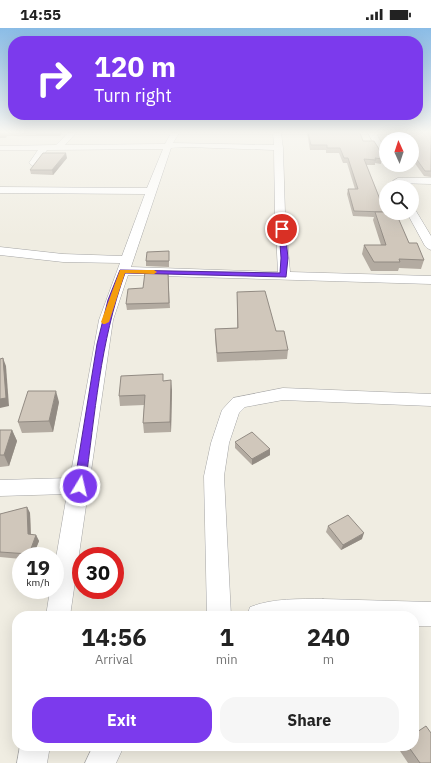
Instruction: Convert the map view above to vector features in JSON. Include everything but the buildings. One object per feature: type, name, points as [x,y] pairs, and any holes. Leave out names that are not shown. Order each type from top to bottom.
[{"type":"street","points":[[59,611],[80,486],[101,344],[108,313],[161,167]]},
{"type":"street","points":[[279,167],[280,215],[284,275]]},
{"type":"street","points":[[419,182],[431,181]]},
{"type":"street","points":[[0,190],[151,191]]},
{"type":"street","points":[[416,220],[431,246]]},
{"type":"street","points":[[0,251],[124,266],[284,275],[431,280]]},
{"type":"street","points":[[219,611],[214,476],[220,443],[231,410],[239,402],[283,394],[431,400]]},
{"type":"street","points":[[0,488],[80,486]]},
{"type":"street","points":[[297,611],[343,611]]},
{"type":"street","points":[[419,614],[431,614]]},
{"type":"street","points":[[32,763],[34,751]]},
{"type":"street","points":[[100,763],[106,751]]},
{"type":"slow traffic","points":[[105,322],[111,300],[122,271],[154,272]]},
{"type":"route","points":[[80,486],[101,344],[111,300],[122,271],[284,275],[282,229]]}]
